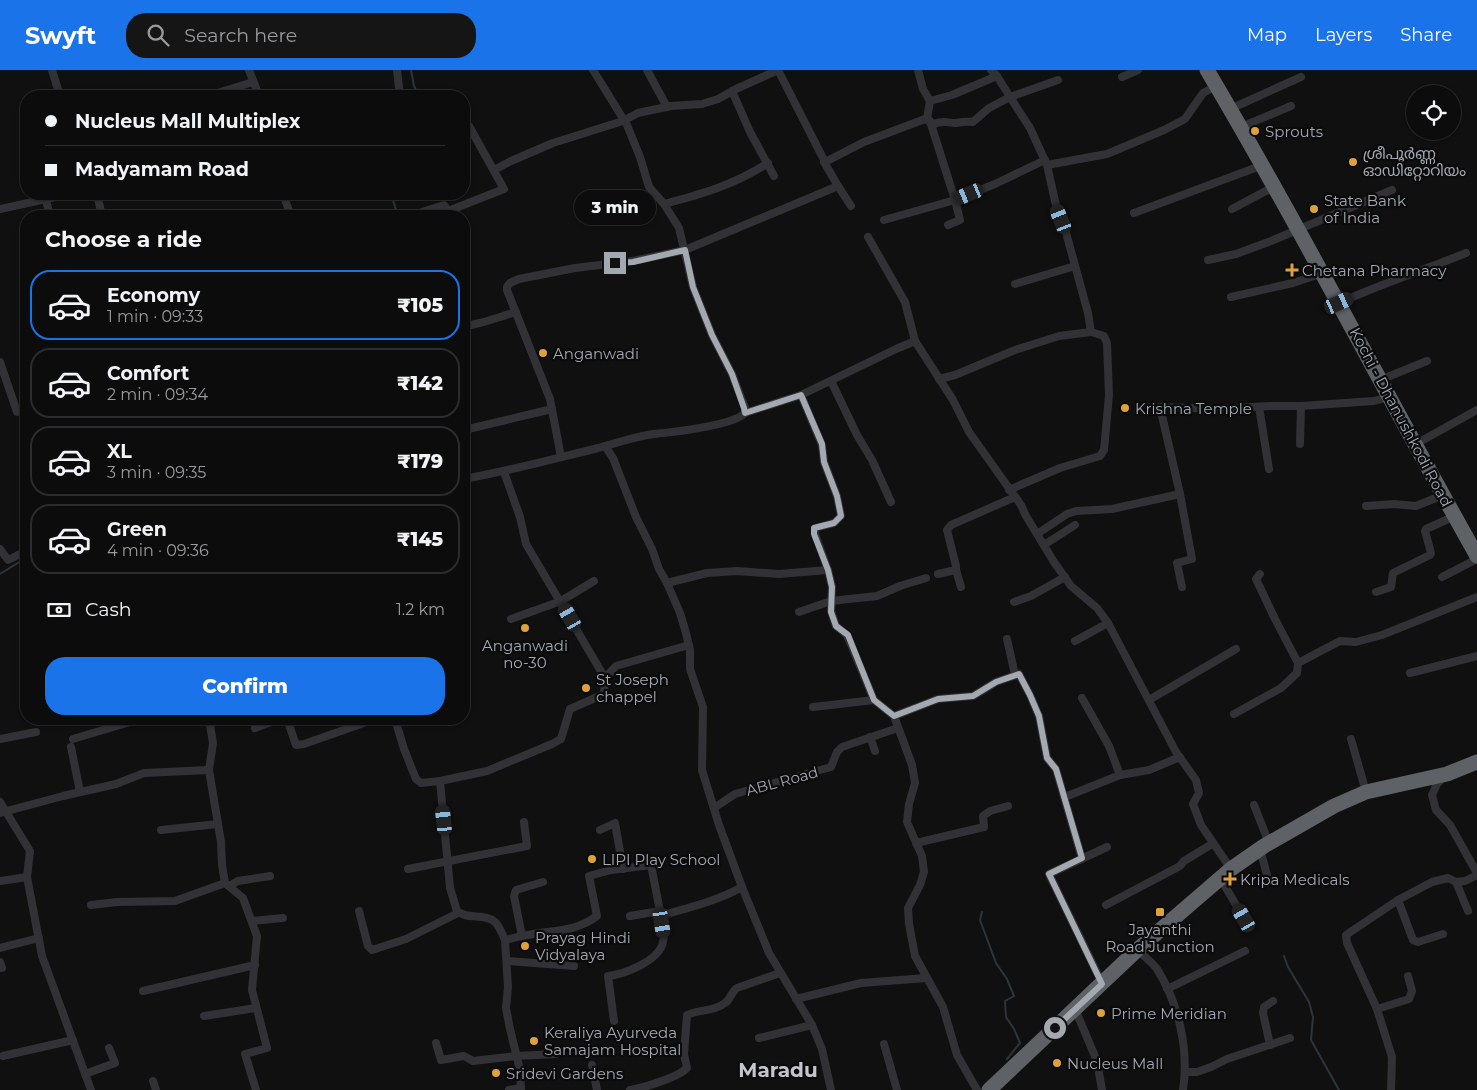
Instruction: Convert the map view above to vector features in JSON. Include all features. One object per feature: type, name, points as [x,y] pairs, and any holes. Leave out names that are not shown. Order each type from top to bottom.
[{"type":"highway","name":"Kochi - Dhanushkodi Road","points":[[1207,70],[1275,186],[1477,557]]},
{"type":"highway","points":[[989,1090],[1137,950],[1225,873],[1264,846],[1334,806],[1366,792],[1447,774],[1477,762]]},
{"type":"street","points":[[52,70],[58,90]]},
{"type":"street","points":[[249,70],[256,90]]},
{"type":"street","points":[[397,70],[399,90]]},
{"type":"street","points":[[593,70],[627,125],[649,187],[664,204],[679,228],[693,287],[712,335],[732,374],[745,413]]},
{"type":"street","points":[[647,70],[668,107]]},
{"type":"street","points":[[494,170],[553,143],[623,121],[638,114],[668,107],[702,104],[718,99],[778,70],[824,162],[851,206]]},
{"type":"street","points":[[918,70],[923,88],[930,101],[929,120],[956,200],[960,220],[948,225]]},
{"type":"street","points":[[1122,77],[1138,70]]},
{"type":"street","points":[[930,101],[952,95],[994,73],[1030,128],[1046,163],[1057,210],[1065,229],[1088,313],[1091,332]]},
{"type":"street","points":[[1230,109],[1301,77]]},
{"type":"street","points":[[929,120],[934,124],[943,121],[954,123],[973,122],[989,108],[1010,97],[1058,80]]},
{"type":"street","points":[[227,90],[253,82]]},
{"type":"street","points":[[884,220],[956,200],[1046,163],[1107,154],[1186,119],[1203,93],[1216,86]]},
{"type":"street","points":[[732,91],[754,139],[774,176]]},
{"type":"street","points":[[1241,127],[1291,106]]},
{"type":"street","points":[[824,162],[864,142],[904,126],[929,120]]},
{"type":"street","points":[[451,210],[504,189],[470,128]]},
{"type":"street","points":[[664,204],[720,188],[747,176],[768,163]]},
{"type":"street","points":[[1134,213],[1263,165]]},
{"type":"street","points":[[560,457],[547,391],[507,286],[510,283],[520,279],[575,268],[633,262],[685,250],[838,186]]},
{"type":"street","points":[[1232,209],[1275,186]]},
{"type":"street","points":[[1208,260],[1236,254],[1271,241],[1392,190]]},
{"type":"street","points":[[0,209],[31,200]]},
{"type":"street","points":[[429,210],[444,205],[447,210]]},
{"type":"street","points":[[868,237],[905,302],[915,341],[953,400],[969,432],[1015,497],[1071,586],[1098,608],[1108,623],[1180,757],[1196,780],[1199,793],[1193,804],[1244,918]]},
{"type":"street","points":[[1339,303],[1382,284],[1425,270],[1466,253]]},
{"type":"street","points":[[1015,284],[1075,266]]},
{"type":"street","points":[[1231,297],[1293,283],[1323,273]]},
{"type":"street","points":[[470,325],[486,323],[500,316],[516,312]]},
{"type":"street","points":[[939,379],[955,375],[1015,350],[1059,336],[1091,332],[1104,336],[1107,343],[1109,395],[1104,450],[1100,456],[1060,468],[1009,490]]},
{"type":"street","points":[[470,478],[504,472],[652,434],[688,431],[739,417],[745,413],[801,395],[896,348],[915,341]]},
{"type":"street","points":[[1380,380],[1427,361]]},
{"type":"street","points":[[0,362],[17,412]]},
{"type":"street","points":[[831,381],[857,436],[872,460],[891,502]]},
{"type":"street","points":[[801,395],[822,444],[824,462],[837,496],[841,516],[834,523],[814,528],[814,534],[828,570],[832,587],[831,612],[836,626],[848,635],[874,700],[894,716],[911,762],[915,783],[909,804],[907,822],[922,856],[924,872],[920,885],[908,908],[915,956],[943,1007],[957,1055],[977,1090]]},
{"type":"street","points":[[1182,587],[1177,563],[1192,559],[1180,494],[1160,407],[1219,409],[1301,406],[1374,401],[1389,397]]},
{"type":"street","points":[[1300,444],[1301,406]]},
{"type":"street","points":[[1260,407],[1269,469]]},
{"type":"street","points":[[470,429],[552,409]]},
{"type":"street","points":[[1414,444],[1476,413]]},
{"type":"street","points":[[605,446],[613,458],[636,517],[680,613],[688,645],[690,669],[702,707],[702,770],[714,808],[742,887],[769,953],[812,1025],[822,1049],[831,1090]]},
{"type":"street","points":[[397,725],[416,779],[421,783],[440,781],[487,770],[552,744],[561,739],[570,709],[604,694],[605,678],[526,544],[520,517],[504,472]]},
{"type":"street","points":[[1037,534],[1067,514],[1076,511],[1112,509],[1180,494]]},
{"type":"street","points":[[1366,506],[1394,504],[1416,506],[1443,495]]},
{"type":"street","points":[[961,587],[946,530],[951,525],[1015,497]]},
{"type":"street","points":[[1376,592],[1391,587],[1392,574],[1397,570],[1430,555],[1432,553],[1425,531],[1455,516]]},
{"type":"street","points":[[1044,545],[1075,525]]},
{"type":"street","points":[[0,549],[8,560],[20,554]]},
{"type":"street","points":[[1442,577],[1477,557]]},
{"type":"street","points":[[667,584],[707,573],[737,570],[779,574],[828,570]]},
{"type":"street","points":[[938,574],[956,570]]},
{"type":"street","points":[[1234,714],[1281,688],[1297,673],[1298,663],[1256,579],[1260,574]]},
{"type":"street","points":[[1014,602],[1031,596],[1065,577]]},
{"type":"street","points":[[799,612],[832,600],[877,596],[926,578]]},
{"type":"street","points":[[511,619],[561,601],[594,581]]},
{"type":"street","points":[[1298,663],[1340,641],[1356,642],[1382,635],[1477,597]]},
{"type":"street","points":[[1075,641],[1108,623]]},
{"type":"street","points":[[1007,639],[1016,675]]},
{"type":"street","points":[[605,678],[616,666],[688,645]]},
{"type":"street","points":[[1149,700],[1236,649]]},
{"type":"street","points":[[1410,673],[1477,656]]},
{"type":"street","points":[[894,716],[938,699],[973,696],[996,682],[1019,674],[1039,716],[1047,758],[1056,769],[1082,858]]},
{"type":"street","points":[[1082,698],[1109,746],[1120,775]]},
{"type":"street","points":[[813,707],[874,700]]},
{"type":"street","points":[[80,792],[72,743],[123,725]]},
{"type":"street","points":[[210,725],[213,743],[209,770],[227,884],[242,898],[257,936],[252,990],[267,1048],[245,1054],[256,1090]]},
{"type":"street","points":[[255,728],[263,725]]},
{"type":"street","points":[[288,725],[296,745],[304,744],[358,725]]},
{"type":"street","name":"ABL Road","points":[[714,808],[735,794],[832,767],[842,747],[898,728]]},
{"type":"street","points":[[0,739],[36,732]]},
{"type":"street","points":[[870,737],[875,751]]},
{"type":"street","points":[[1351,739],[1366,792]]},
{"type":"street","points":[[1064,797],[1120,775],[1149,770],[1180,757]]},
{"type":"street","points":[[3,812],[116,784],[144,773],[209,770]]},
{"type":"street","points":[[1391,1090],[1392,1057],[1376,1009],[1347,943],[1346,935],[1398,900],[1432,882],[1448,878],[1456,882],[1465,881],[1477,874],[1450,825],[1436,810],[1432,795],[1437,784],[1447,774]]},
{"type":"street","points":[[440,781],[450,888],[458,913]]},
{"type":"street","points":[[0,802],[3,812],[30,851],[27,877],[42,956],[91,1090]]},
{"type":"street","points":[[1254,805],[1264,846],[1268,875]]},
{"type":"street","points":[[916,843],[984,827],[983,816],[990,811],[1008,806]]},
{"type":"street","points":[[408,868],[527,846],[524,822]]},
{"type":"street","points":[[600,830],[615,822],[623,868]]},
{"type":"street","points":[[161,830],[218,824]]},
{"type":"street","points":[[1106,905],[1173,870],[1212,844]]},
{"type":"street","points":[[1102,984],[1049,874],[1107,848]]},
{"type":"street","points":[[505,940],[569,930],[587,923],[597,916],[589,876],[650,864],[664,935],[663,945],[657,954],[622,975],[608,976],[614,1021]]},
{"type":"street","points":[[91,905],[117,902],[175,901],[238,881],[270,876]]},
{"type":"street","points":[[0,881],[27,877]]},
{"type":"street","points":[[522,936],[514,896],[516,890],[543,882]]},
{"type":"street","points":[[1456,882],[1468,911]]},
{"type":"street","points":[[630,916],[660,911],[667,914],[705,903],[742,887]]},
{"type":"street","points":[[1398,900],[1413,940],[1418,942],[1443,934]]},
{"type":"street","points":[[359,911],[368,946],[372,950],[406,939],[458,913],[494,921],[505,940],[507,961],[506,1008],[520,1070],[521,1089],[509,1090]]},
{"type":"street","points":[[252,921],[283,918]]},
{"type":"street","points":[[0,948],[39,938]]},
{"type":"street","points":[[1137,950],[1156,968],[1167,989],[1177,1016],[1183,1043],[1186,1072],[1183,1090]]},
{"type":"street","points":[[1167,989],[1246,951]]},
{"type":"street","points":[[507,961],[574,966]]},
{"type":"street","points":[[143,991],[255,965]]},
{"type":"street","points":[[630,1090],[673,1078],[683,1073],[687,1068],[684,1054],[687,1015],[726,1003],[733,990],[780,972]]},
{"type":"street","points":[[1376,1009],[1409,999],[1412,991],[1408,976]]},
{"type":"street","points":[[796,999],[861,983],[926,978]]},
{"type":"street","points":[[1270,1045],[1263,1013],[1264,1006],[1272,1001]]},
{"type":"street","points":[[204,1016],[256,1008]]},
{"type":"street","points":[[1075,1009],[1098,1061],[1102,1090]]},
{"type":"street","points":[[759,1038],[812,1025]]},
{"type":"street","points":[[1186,1072],[1204,1070],[1244,1052],[1290,1038]]},
{"type":"street","points":[[4,1056],[73,1040]]},
{"type":"street","points":[[436,1043],[441,1060],[464,1056],[473,1061],[556,1054]]},
{"type":"street","points":[[884,1044],[897,1090]]},
{"type":"street","points":[[85,1074],[115,1063],[109,1048]]},
{"type":"street","points":[[592,1066],[597,1090]]},
{"type":"street","points":[[153,1081],[156,1090]]},
{"type":"waterway","points":[[411,70],[416,90]]},
{"type":"waterway","points":[[393,200],[396,210]]},
{"type":"waterway","points":[[0,574],[20,562]]},
{"type":"waterway","points":[[982,912],[980,920],[996,963],[1007,979],[1014,996],[1005,1001],[1006,1017],[1020,1043],[1007,1059]]},
{"type":"waterway","points":[[1284,956],[1288,967],[1309,1002],[1313,1017],[1311,1040],[1339,1090]]},
{"type":"place","name":"Sprouts","points":[[1255,131]]},
{"type":"place","name":"ശ്രീപൂർണ്ണ ഓഡിറ്റോറിയം","points":[[1353,162]]},
{"type":"place","name":"State Bank of India","points":[[1314,209]]},
{"type":"place","name":"Chetana Pharmacy","points":[[1292,270]]},
{"type":"place","name":"Anganwadi","points":[[543,353]]},
{"type":"place","name":"Krishna Temple","points":[[1125,408]]},
{"type":"place","name":"Anganwadi no-30","points":[[525,628]]},
{"type":"place","name":"St Joseph chappel","points":[[586,688]]},
{"type":"place","name":"LIPI Play School","points":[[592,859]]},
{"type":"place","name":"Kripa Medicals","points":[[1230,879]]},
{"type":"place","name":"Jayanthi Road Junction","points":[[1160,912]]},
{"type":"place","name":"Prayag Hindi Vidyalaya","points":[[525,946]]},
{"type":"place","name":"Prime Meridian","points":[[1101,1013]]},
{"type":"place","name":"Keraliya Ayurveda Samajam Hospital","points":[[534,1041]]},
{"type":"place","name":"Nucleus Mall","points":[[1057,1063]]},
{"type":"place","name":"Sridevi Gardens","points":[[496,1073]]},
{"type":"district","name":"Maradu","points":[[778,1070]]},
{"type":"route","points":[[615,263],[633,262],[685,250],[693,287],[712,335],[732,374],[745,413],[801,395],[822,444],[824,462],[837,496],[841,516],[834,523],[814,528],[814,534],[828,570],[832,587],[831,612],[836,626],[848,635],[874,700],[894,716],[938,699],[973,696],[996,682],[1019,674],[1039,716],[1047,758],[1056,769],[1082,858],[1049,874],[1102,984],[1055,1028]]}]
